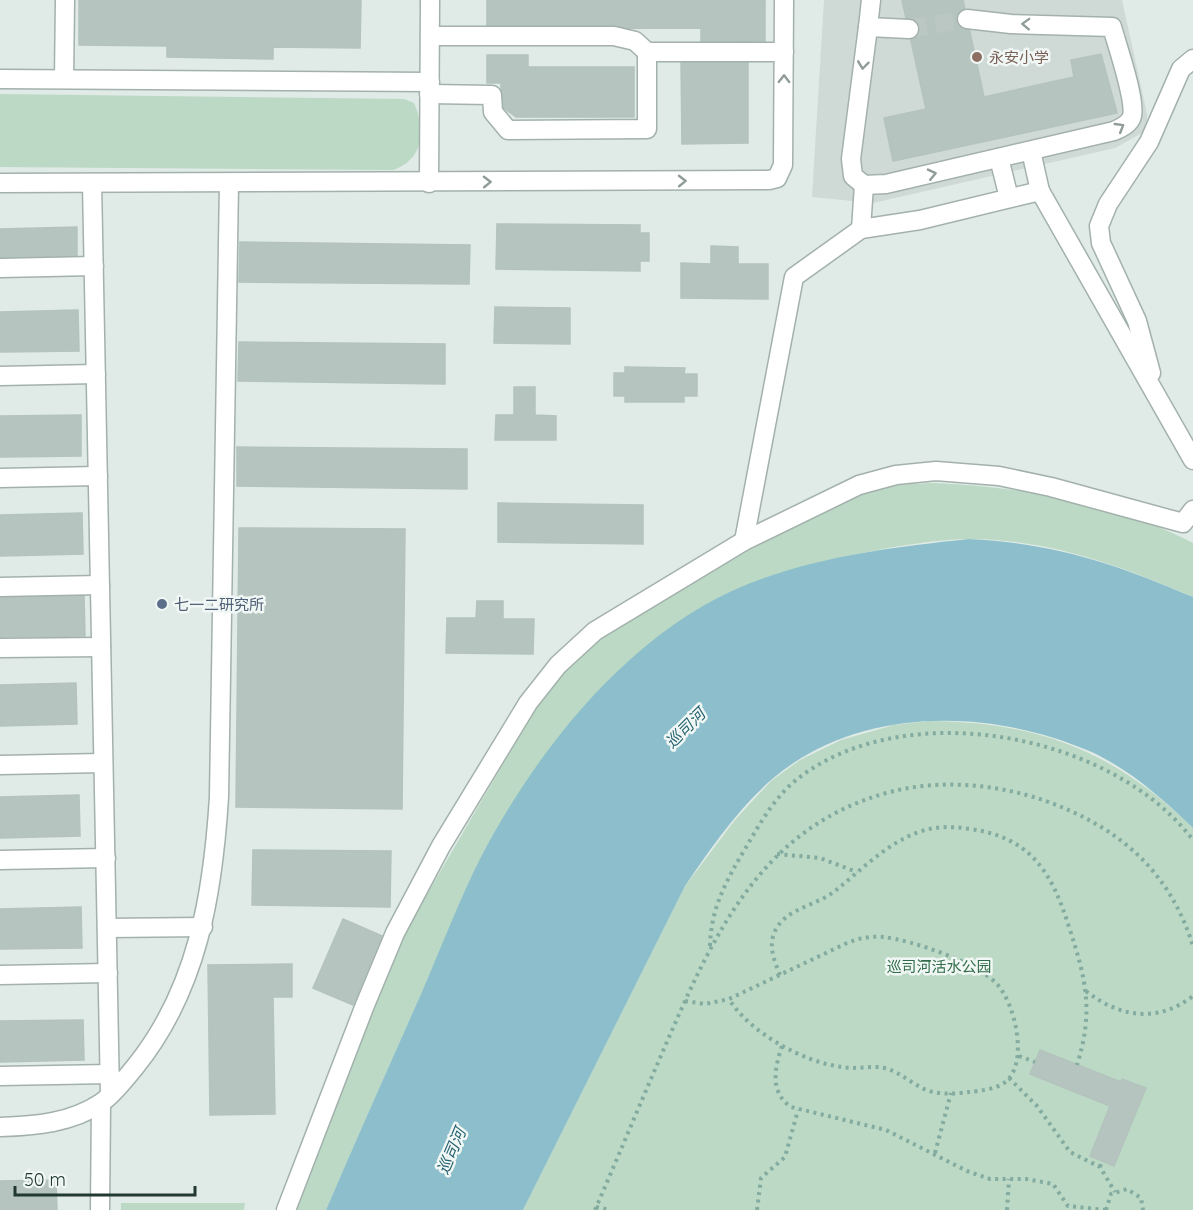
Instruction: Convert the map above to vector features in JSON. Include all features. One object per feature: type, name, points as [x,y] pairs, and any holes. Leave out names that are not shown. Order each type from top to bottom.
[{"type":"street","points":[[64,79],[65,0]]},
{"type":"street","points":[[429,183],[430,0]]},
{"type":"street","points":[[0,183],[429,183],[777,178],[783,165],[784,0]]},
{"type":"street","points":[[871,0],[851,159],[853,176],[864,185],[886,184],[1114,131],[1129,121],[1132,116],[1131,99],[1112,27],[1011,24],[967,18]]},
{"type":"street","points":[[868,27],[909,29]]},
{"type":"street","points":[[430,36],[614,36],[635,41],[647,52],[784,52]]},
{"type":"street","points":[[0,79],[429,88],[492,94],[493,112],[508,130],[647,129],[647,52]]},
{"type":"street","points":[[1159,401],[1137,321],[1101,243],[1099,226],[1108,204],[1149,142],[1181,69],[1193,58]]},
{"type":"street","points":[[1031,151],[1040,191],[1193,460]]},
{"type":"street","points":[[999,158],[1010,198]]},
{"type":"street","points":[[92,183],[110,1074],[106,1099],[100,1210]]},
{"type":"street","points":[[0,1127],[63,1120],[106,1099],[144,1056],[166,1020],[189,971],[203,927],[213,872],[219,797],[229,183]]},
{"type":"street","points":[[861,230],[864,185]]},
{"type":"street","points":[[744,541],[792,282],[802,270],[861,230],[920,220],[1040,191]]},
{"type":"street","points":[[0,268],[94,266]]},
{"type":"street","points":[[0,376],[96,374]]},
{"type":"street","points":[[286,1210],[395,933],[441,846],[528,703],[566,656],[595,630],[744,541],[878,478],[917,472],[957,472],[999,476],[1051,487],[1184,523],[1193,510]]},
{"type":"street","points":[[0,478],[98,476]]},
{"type":"street","points":[[0,587],[100,585]]},
{"type":"street","points":[[0,648],[101,646]]},
{"type":"street","points":[[0,765],[104,763]]},
{"type":"street","points":[[0,860],[105,858]]},
{"type":"street","points":[[107,928],[203,927]]},
{"type":"street","points":[[0,975],[108,973]]},
{"type":"street","points":[[0,1076],[110,1074]]},
{"type":"path","points":[[710,949],[711,925],[718,896],[755,831],[785,789],[813,769],[844,753],[897,738],[918,734],[981,733],[1048,748],[1112,774],[1137,789],[1193,840]]},
{"type":"path","points":[[610,1210],[595,1208],[710,949],[744,893],[777,854],[801,834],[843,808],[882,794],[913,787],[937,785],[1011,791],[1060,806],[1085,818],[1135,850],[1169,891],[1193,946]]},
{"type":"path","points":[[780,975],[772,950],[776,929],[789,915],[833,893],[891,846],[915,833],[934,827],[983,831],[1023,846],[1039,862],[1058,898],[1075,946],[1085,990],[1088,1021],[1077,1065]]},
{"type":"path","points":[[777,854],[820,858],[857,872]]},
{"type":"path","points":[[685,1001],[705,1004],[729,999],[862,938],[885,937],[917,946],[982,972],[996,983],[1010,1005],[1019,1056],[1009,1078],[1004,1083],[983,1090],[951,1093],[927,1090],[900,1074],[881,1067],[841,1067],[782,1046],[752,1027],[738,1014],[729,999]]},
{"type":"path","points":[[1085,990],[1111,1006],[1129,1013],[1146,1014],[1170,1011],[1193,996]]},
{"type":"path","points":[[782,1046],[775,1070],[777,1090],[785,1103],[798,1110],[867,1124],[902,1136],[972,1173],[990,1179],[1045,1181],[1057,1188],[1068,1206],[1106,1210],[1107,1201],[1115,1192],[1127,1189],[1135,1192],[1141,1198],[1143,1210]]},
{"type":"path","points":[[1019,1056],[1035,1062]]},
{"type":"path","points":[[1009,1078],[1037,1106],[1070,1152],[1100,1167],[1115,1192]]},
{"type":"path","points":[[935,1153],[951,1093]]},
{"type":"path","points":[[757,1210],[761,1178],[785,1157],[798,1110]]},
{"type":"path","points":[[1100,1167],[1102,1161]]},
{"type":"path","points":[[1007,1210],[1010,1179]]},
{"type":"shaded area","name":"永安小学","points":[[824,0],[1122,0],[1147,114],[1147,127],[1142,133],[1115,148],[873,203],[812,197]]},
{"type":"green space","points":[[0,94],[404,99],[414,103],[418,113],[420,143],[411,159],[393,170],[0,167]]},
{"type":"green space","points":[[934,483],[1000,488],[1067,499],[1132,517],[1163,529],[1193,543],[1193,597],[1113,565],[1058,550],[1030,544],[959,539],[903,545],[810,565],[763,580],[720,599],[681,622],[644,649],[610,681],[576,718],[510,807],[466,889],[326,1210],[296,1210],[369,1014],[409,925],[544,694],[592,644],[621,623],[683,585],[859,494],[879,488]]},
{"type":"green space","name":"巡司河活水公园","points":[[929,721],[1005,727],[1040,735],[1072,746],[1134,779],[1193,828],[1193,1210],[523,1210],[685,886],[735,820],[771,781],[800,760],[841,740],[894,725]]},
{"type":"green space","points":[[121,1203],[245,1203],[244,1210],[121,1210]]},
{"type":"water","name":"巡司河","points":[[969,539],[1000,541],[1057,550],[1111,565],[1193,597],[1193,828],[1156,795],[1116,765],[1087,750],[1048,736],[1008,727],[966,722],[924,722],[882,727],[843,738],[805,756],[771,780],[736,817],[694,872],[523,1210],[326,1210],[482,855],[531,774],[560,734],[592,697],[627,662],[665,631],[705,605],[748,584],[802,566],[857,554]]},
{"type":"building","points":[[79,0],[361,0],[360,48],[273,47],[273,59],[167,57],[167,46],[79,45]]},
{"type":"building","points":[[487,0],[765,0],[765,41],[701,42],[701,28],[487,29]]},
{"type":"building","points":[[902,0],[963,0],[984,97],[1074,77],[1071,60],[1101,54],[1117,113],[893,161],[884,118],[926,109]]},
{"type":"building","points":[[487,55],[528,55],[528,67],[634,67],[634,117],[516,117],[501,106],[501,83],[487,83]]},
{"type":"building","points":[[681,59],[748,59],[748,143],[682,144]]},
{"type":"building","points":[[497,224],[640,225],[640,233],[649,233],[649,261],[640,261],[640,271],[496,269]]},
{"type":"building","points":[[77,227],[77,260],[0,261],[0,229]]},
{"type":"building","points":[[240,242],[470,245],[469,284],[239,282]]},
{"type":"building","points":[[711,246],[738,247],[738,264],[768,264],[768,299],[681,298],[681,263],[711,264]]},
{"type":"building","points":[[495,307],[570,308],[570,344],[494,343]]},
{"type":"building","points":[[78,310],[79,351],[0,352],[0,312]]},
{"type":"building","points":[[239,342],[445,344],[445,384],[238,381]]},
{"type":"building","points":[[625,367],[685,368],[684,374],[697,374],[697,396],[684,396],[684,402],[625,402],[625,396],[614,396],[614,373],[625,373]]},
{"type":"building","points":[[514,387],[535,387],[535,415],[556,416],[556,440],[495,440],[496,415],[514,415]]},
{"type":"building","points":[[81,415],[81,456],[0,457],[0,416]]},
{"type":"building","points":[[237,447],[467,449],[467,489],[237,486]]},
{"type":"building","points":[[498,503],[643,505],[643,544],[498,542]]},
{"type":"building","points":[[82,513],[83,554],[0,556],[0,515]]},
{"type":"building","points":[[239,528],[405,529],[402,809],[236,807]]},
{"type":"building","points":[[84,595],[85,636],[0,637],[0,597]]},
{"type":"building","points":[[477,601],[503,601],[503,619],[534,619],[533,654],[446,653],[447,618],[476,618]]},
{"type":"building","points":[[76,683],[77,724],[0,726],[0,685]]},
{"type":"building","points":[[79,795],[80,836],[0,838],[0,797]]},
{"type":"building","points":[[253,850],[391,851],[390,907],[252,905]]},
{"type":"building","points":[[81,907],[82,948],[0,949],[0,909]]},
{"type":"building","points":[[343,919],[382,936],[353,1005],[313,988]]},
{"type":"building","points":[[292,964],[292,997],[273,997],[275,1114],[210,1115],[208,965]]},
{"type":"building","points":[[83,1020],[84,1060],[0,1062],[0,1021]]},
{"type":"building","points":[[1040,1050],[1121,1082],[1122,1079],[1146,1088],[1114,1166],[1090,1156],[1110,1106],[1030,1074]]},
{"type":"building","points":[[56,1180],[57,1210],[0,1210],[0,1181]]},
{"type":"tunnel","points":[[909,29],[967,19]]},
{"type":"place","name":"永安小学","points":[[977,57]]},
{"type":"place","name":"七一二研究所","points":[[162,604]]}]
